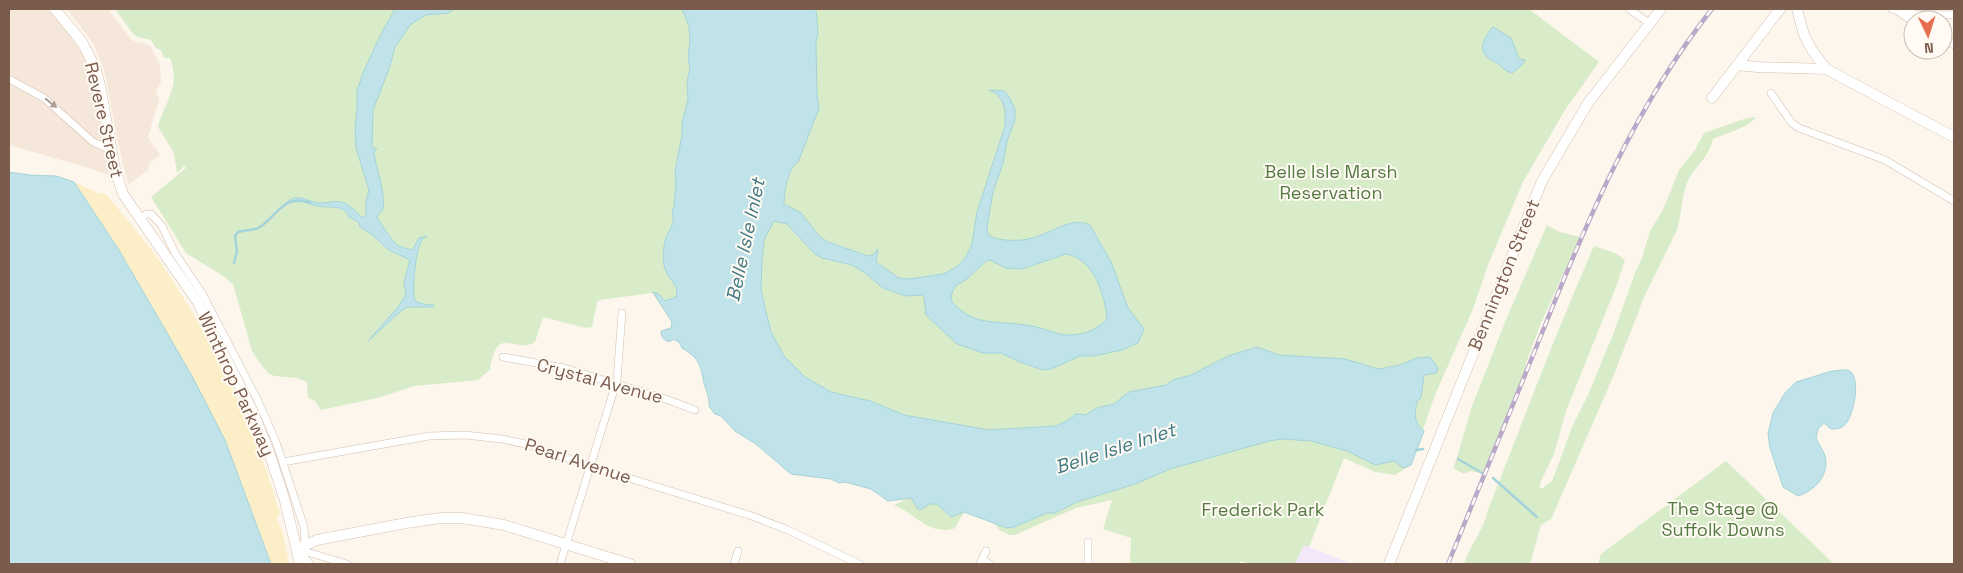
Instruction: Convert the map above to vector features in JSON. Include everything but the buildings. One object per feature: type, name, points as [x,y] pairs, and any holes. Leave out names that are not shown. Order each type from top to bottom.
[{"type":"main road","name":"Revere Street","points":[[55,9],[77,35],[93,62],[99,80],[111,150],[120,187],[140,218]]},
{"type":"main road","name":"Bennington Street","points":[[1389,564],[1542,181],[1588,103],[1661,9]]},
{"type":"main road","points":[[1712,98],[1780,9]]},
{"type":"main road","points":[[1797,9],[1804,35],[1826,70]]},
{"type":"main road","points":[[1738,65],[1757,68],[1826,70],[1954,137]]},
{"type":"main road","name":"Winthrop Parkway","points":[[140,218],[192,293],[248,401],[276,472],[301,546],[300,564]]},
{"type":"main road","points":[[301,546],[423,520],[456,518],[498,523],[630,564]]},
{"type":"street","points":[[1629,9],[1649,23]]},
{"type":"street","points":[[1894,10],[1933,16],[1954,15]]},
{"type":"street","points":[[9,79],[44,98],[94,142],[111,150]]},
{"type":"street","points":[[1771,93],[1791,122],[1799,128],[1885,160],[1954,201]]},
{"type":"street","points":[[140,218],[148,214],[153,215],[157,220],[175,253],[203,295],[268,422],[283,462],[304,530],[301,546],[310,564]]},
{"type":"street","points":[[560,564],[616,384],[622,313]]},
{"type":"street","name":"Crystal Avenue","points":[[504,357],[564,368],[663,398],[695,410]]},
{"type":"street","name":"Pearl Avenue","points":[[283,462],[411,438],[456,434],[488,436],[516,441],[758,518],[793,532],[859,564]]},
{"type":"street","points":[[1088,542],[1088,564]]},
{"type":"street","points":[[301,546],[347,564]]},
{"type":"street","points":[[734,564],[738,551]]},
{"type":"street","points":[[986,551],[981,562],[990,564]]},
{"type":"shaded area","points":[[9,9],[47,9],[62,24],[81,52],[90,71],[111,176],[9,145]]},
{"type":"shaded area","points":[[67,9],[108,9],[131,39],[151,47],[160,64],[161,83],[156,90],[159,100],[148,137],[160,155],[150,163],[148,170],[128,185],[102,64],[93,43]]},
{"type":"shaded area","points":[[1304,545],[1352,564],[1295,564]]},
{"type":"green space","points":[[115,9],[1529,9],[1599,62],[1565,110],[1523,182],[1488,265],[1473,309],[1435,395],[1411,465],[1395,475],[1375,472],[1344,458],[1309,547],[1304,545],[1295,564],[1251,564],[1241,561],[1239,564],[1130,564],[1131,538],[1103,529],[1112,500],[1076,508],[1015,535],[1010,535],[999,530],[995,524],[964,512],[955,528],[946,530],[930,527],[894,505],[909,498],[888,501],[871,489],[845,482],[839,483],[831,479],[791,474],[756,444],[735,431],[721,416],[715,414],[709,406],[698,362],[682,348],[679,342],[673,339],[670,342],[662,338],[661,331],[671,328],[672,322],[652,293],[600,300],[597,302],[592,327],[586,328],[543,317],[535,342],[528,345],[502,343],[497,347],[493,356],[490,370],[478,380],[415,386],[377,398],[321,410],[315,401],[308,398],[307,382],[297,378],[269,374],[262,366],[252,351],[233,284],[186,253],[151,197],[186,168],[184,166],[177,173],[174,153],[158,127],[171,93],[174,77],[173,68],[170,58],[164,58],[161,50],[156,48],[151,40],[133,34]]},
{"type":"green space","points":[[1756,117],[1743,127],[1713,139],[1708,152],[1690,177],[1684,194],[1677,230],[1645,295],[1613,377],[1552,517],[1541,525],[1530,564],[1464,564],[1486,517],[1553,344],[1594,246],[1617,254],[1625,260],[1566,411],[1554,454],[1540,483],[1540,488],[1542,489],[1552,481],[1572,427],[1588,395],[1614,332],[1642,258],[1650,231],[1663,210],[1679,170],[1695,150],[1704,133],[1747,118]]},
{"type":"green space","points":[[1547,225],[1560,232],[1580,237],[1541,323],[1526,367],[1484,474],[1471,471],[1464,474],[1453,468],[1471,409],[1505,322]]},
{"type":"green space","name":"The Stage @ Suffolk Downs","points":[[1726,461],[1832,562],[1837,564],[1598,564],[1601,554]]},
{"type":"sand","points":[[74,182],[98,193],[106,194],[161,263],[198,322],[231,384],[258,449],[280,514],[277,516],[280,528],[282,528],[289,564],[271,564],[225,440],[192,376],[119,250]]},
{"type":"water","points":[[395,9],[454,9],[448,13],[426,15],[410,25],[395,47],[389,69],[373,110],[372,147],[377,149],[374,152],[383,199],[382,211],[377,217],[394,242],[401,247],[411,250],[419,238],[427,236],[421,241],[418,249],[414,296],[418,302],[434,305],[433,307],[408,307],[402,310],[368,341],[399,306],[406,294],[404,282],[410,260],[389,250],[370,233],[360,227],[359,222],[349,217],[340,208],[318,206],[299,200],[284,206],[292,199],[301,198],[320,203],[344,203],[363,218],[366,214],[366,201],[369,190],[356,148],[357,91],[381,34]]},
{"type":"water","points":[[682,9],[816,9],[818,33],[816,43],[817,95],[819,108],[799,161],[789,175],[784,204],[801,213],[819,236],[828,242],[868,256],[873,255],[878,249],[876,262],[899,278],[910,279],[943,274],[957,267],[966,257],[972,244],[977,212],[1005,126],[1005,110],[1002,101],[997,94],[989,90],[1004,91],[1015,109],[1015,120],[1007,141],[1003,163],[993,192],[987,226],[988,234],[999,239],[1019,240],[1037,237],[1071,223],[1078,222],[1090,225],[1111,262],[1128,308],[1144,329],[1138,343],[1122,350],[1093,356],[1080,356],[1051,369],[1043,370],[1001,353],[983,353],[957,344],[926,315],[924,297],[922,295],[906,296],[883,288],[852,265],[822,258],[815,254],[787,224],[774,221],[764,240],[761,289],[771,332],[784,356],[805,377],[831,392],[870,401],[904,415],[989,430],[1056,426],[1076,414],[1085,415],[1097,408],[1114,404],[1129,392],[1166,385],[1173,380],[1191,375],[1228,356],[1257,347],[1279,355],[1345,359],[1378,369],[1400,365],[1417,358],[1430,357],[1438,368],[1436,373],[1424,375],[1421,398],[1417,401],[1415,413],[1416,421],[1424,431],[1411,465],[1403,468],[1394,461],[1375,465],[1347,451],[1311,441],[1282,439],[1269,441],[1170,469],[1135,484],[1077,502],[1055,513],[1047,513],[1014,527],[1007,528],[964,512],[951,517],[937,504],[930,504],[920,510],[911,498],[888,501],[871,489],[845,482],[839,483],[831,479],[791,474],[756,444],[735,431],[721,416],[715,414],[709,406],[702,371],[698,362],[682,348],[679,342],[673,339],[670,342],[663,338],[661,331],[671,328],[672,322],[653,292],[659,294],[665,301],[676,297],[677,293],[675,285],[665,269],[663,254],[666,238],[672,226],[672,212],[675,205],[675,172],[682,135],[682,124],[688,99],[687,82],[690,68],[688,56],[689,26]],"holes":[[[1066,254],[1076,257],[1091,270],[1101,289],[1106,310],[1107,319],[1096,328],[1087,332],[1067,335],[1036,327],[984,321],[967,314],[952,302],[951,296],[955,286],[967,279],[986,261],[990,260],[1006,268],[1022,269]]]},
{"type":"water","points":[[1493,27],[1511,38],[1519,59],[1525,60],[1512,73],[1488,58],[1483,50],[1483,42]]},
{"type":"water","points":[[9,172],[56,176],[74,182],[119,250],[192,376],[225,440],[271,564],[9,564]]},
{"type":"water","points":[[1847,370],[1854,377],[1855,392],[1852,410],[1846,424],[1841,428],[1831,429],[1824,423],[1818,429],[1816,438],[1825,456],[1825,469],[1820,481],[1815,486],[1798,496],[1783,487],[1770,448],[1768,434],[1773,413],[1785,393],[1796,382],[1832,371]]},
{"type":"waterway","points":[[234,263],[237,251],[235,236],[238,232],[260,227],[287,203],[293,201],[310,203]]},
{"type":"waterway","name":"Belle Isle Inlet","points":[[1416,450],[1423,449]]},
{"type":"waterway","points":[[1458,459],[1482,473]]},
{"type":"waterway","points":[[1493,478],[1537,517]]},
{"type":"railway","points":[[1448,564],[1574,255],[1613,169],[1658,87],[1712,9]]},
{"type":"park label","name":"Belle Isle Marsh Reservation","points":[[1331,182]]},
{"type":"park label","name":"Frederick Park","points":[[1263,510]]}]
